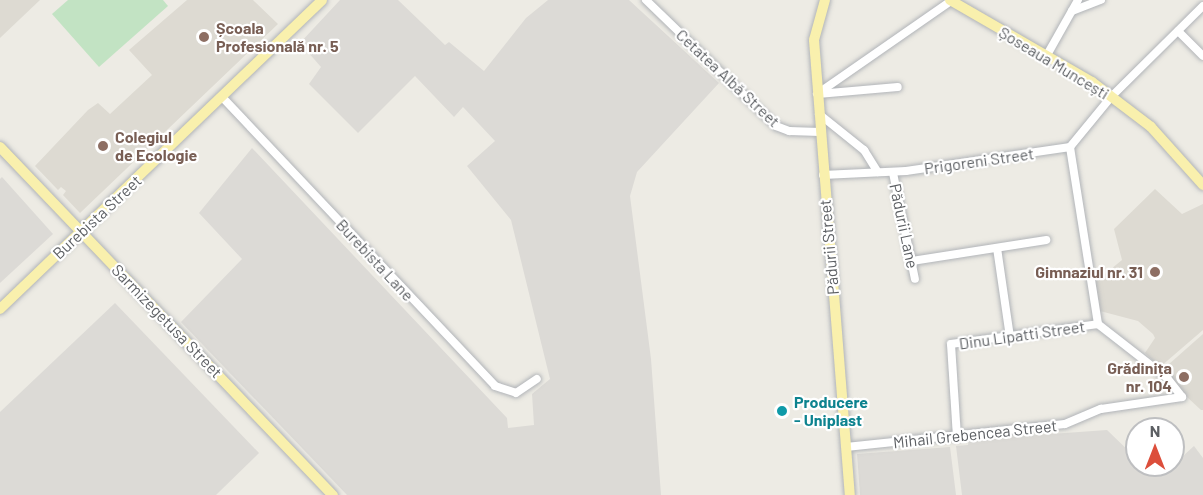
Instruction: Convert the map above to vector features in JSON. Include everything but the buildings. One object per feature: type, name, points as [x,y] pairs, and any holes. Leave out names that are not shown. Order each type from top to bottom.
[{"type":"main road","name":"Burebista Street","points":[[0,309],[223,98],[322,0]]},
{"type":"main road","name":"Pădurii Street","points":[[825,0],[814,40],[850,495]]},
{"type":"main road","name":"Șoseaua Muncești","points":[[950,1],[1047,55],[1111,97],[1151,127],[1203,184]]},
{"type":"main road","name":"Sarmizegetusa Street","points":[[0,147],[333,495]]},
{"type":"street","name":"Cetatea Albă Street","points":[[646,0],[776,126],[789,131],[820,132]]},
{"type":"street","points":[[1047,55],[1078,0]]},
{"type":"street","points":[[1072,11],[1101,0]]},
{"type":"street","points":[[817,94],[950,1]]},
{"type":"street","points":[[1098,324],[1070,147],[1111,97],[1203,6]]},
{"type":"street","points":[[1178,31],[1203,56]]},
{"type":"street","points":[[817,94],[898,87]]},
{"type":"street","name":"Burebista Lane","points":[[223,98],[495,386],[516,393],[537,379]]},
{"type":"street","name":"Pădurii Lane","points":[[819,114],[864,150],[878,172]]},
{"type":"street","name":"Prigoreni Street","points":[[823,175],[894,173],[1070,147]]},
{"type":"street","name":"Pădurii Lane","points":[[894,173],[915,279]]},
{"type":"street","points":[[912,261],[1046,240]]},
{"type":"street","points":[[997,248],[1010,337]]},
{"type":"street","name":"Dinu Lipatti Street","points":[[957,437],[948,348],[963,341],[1010,337],[1098,324]]},
{"type":"street","name":"Mihail Grebencea Street","points":[[846,447],[1065,424],[1108,408],[1172,401],[1182,397],[1181,392],[1098,324]]},
{"type":"shaded area","points":[[0,0],[40,0],[0,38]]},
{"type":"shaded area","points":[[187,0],[253,0],[278,24],[80,213],[63,195],[66,191],[61,187],[58,190],[35,166],[88,110],[98,103],[110,114],[152,75],[129,50]]},
{"type":"shaded area","points":[[340,0],[398,0],[445,45],[449,42],[484,71],[526,18],[548,0],[629,0],[719,83],[637,172],[630,196],[651,359],[661,495],[347,495],[181,322],[242,259],[199,213],[252,148],[507,418],[508,428],[534,425],[532,394],[550,379],[511,220],[467,166],[495,141],[463,107],[454,117],[415,76],[358,133],[309,84],[321,67],[300,43]]},
{"type":"shaded area","points":[[2,177],[53,234],[0,283],[0,179]]},
{"type":"shaded area","name":"Gimnaziul nr. 31","points":[[1155,189],[1182,214],[1203,204],[1203,330],[1160,367],[1145,353],[1155,338],[1153,334],[1138,321],[1100,311],[1095,282],[1122,260],[1114,229]]},
{"type":"shaded area","points":[[115,303],[259,453],[216,495],[0,495],[0,412]]},
{"type":"shaded area","name":"Grădinița nr. 104","points":[[1203,334],[1203,410],[1201,410],[1160,372]]},
{"type":"shaded area","points":[[1107,430],[1125,447],[1125,477],[1185,477],[1185,454],[1194,446],[1203,458],[1203,495],[962,495],[956,446],[968,445],[969,440]]},
{"type":"shaded area","points":[[950,447],[956,495],[860,495],[857,454]]},
{"type":"green space","points":[[68,0],[163,0],[168,6],[99,67],[52,14]]},
{"type":"place","name":"Școala Profesională nr. 5","points":[[204,37]]},
{"type":"place","name":"Colegiul de Ecologie","points":[[103,146]]},
{"type":"place","name":"Gimnaziul nr. 31","points":[[1155,272]]},
{"type":"place","name":"Grădinița nr. 104","points":[[1184,377]]},
{"type":"place","name":"Producere - Uniplast","points":[[782,411]]}]
